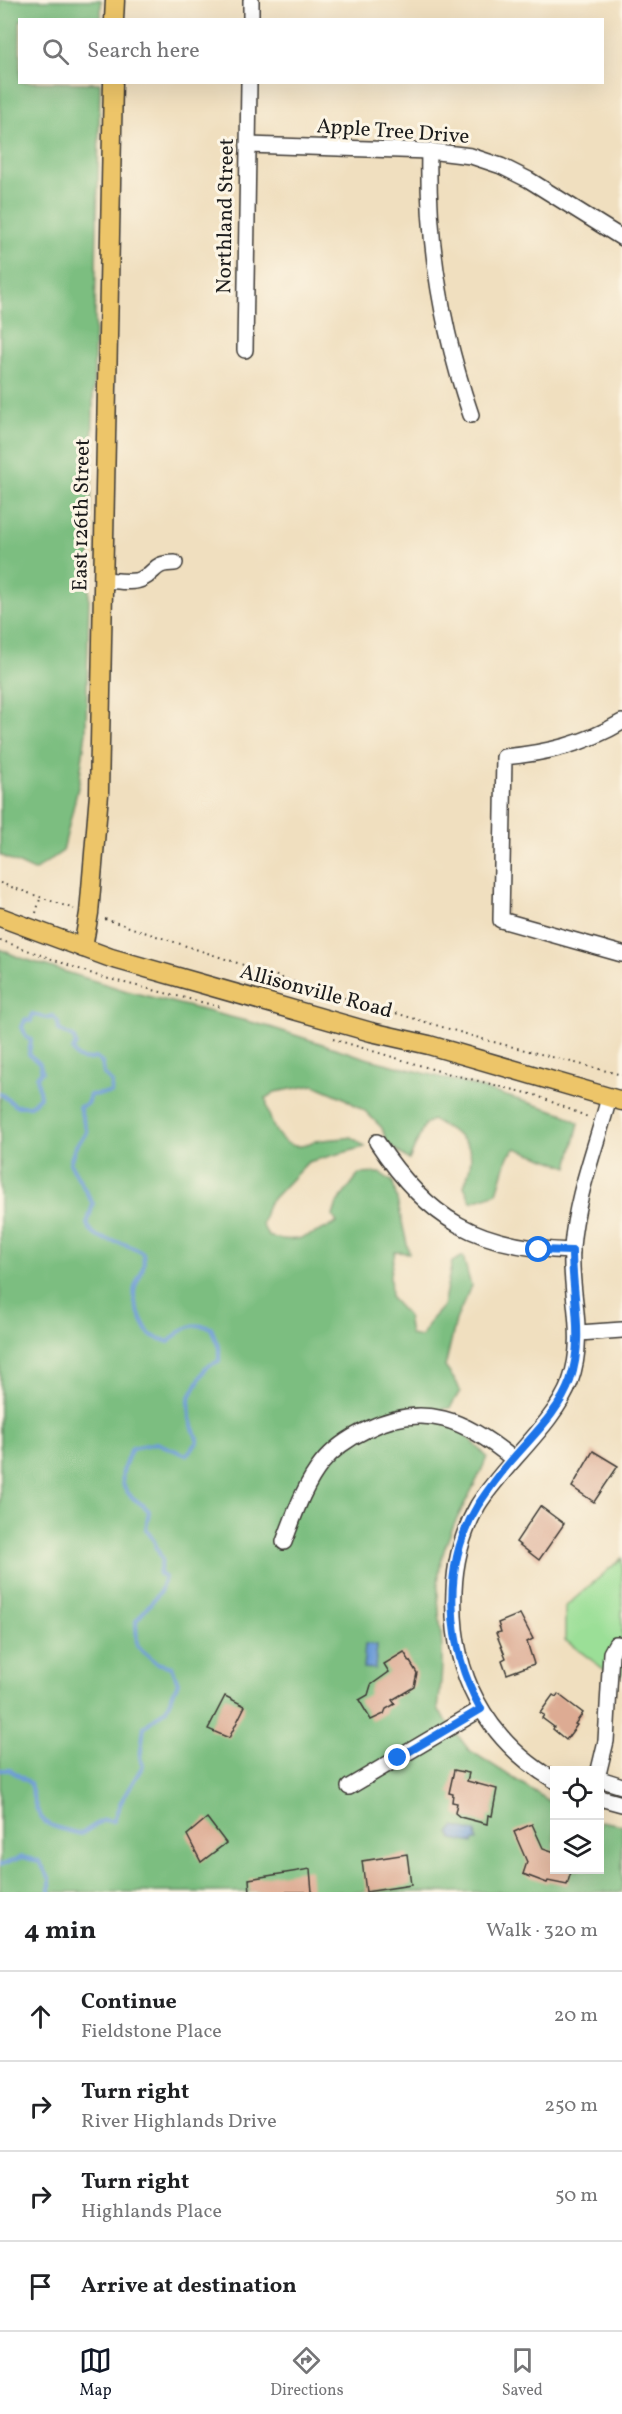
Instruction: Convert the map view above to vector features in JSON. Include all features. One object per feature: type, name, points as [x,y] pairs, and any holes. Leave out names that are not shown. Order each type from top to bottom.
[{"type":"main road","points":[[114,18],[115,0]]},
{"type":"main road","name":"East 126th Street","points":[[83,948],[89,913],[99,794],[113,84]]},
{"type":"main road","name":"Allisonville Road","points":[[0,917],[83,948],[616,1100]]},
{"type":"street","points":[[250,18],[251,0]]},
{"type":"street","name":"Northland Street","points":[[245,351],[249,84]]},
{"type":"street","name":"Apple Tree Drive","points":[[248,145],[429,151],[471,156],[516,172],[622,238]]},
{"type":"street","points":[[429,151],[430,225],[438,292],[454,361],[471,415]]},
{"type":"street","points":[[103,580],[138,581],[144,579],[154,567],[175,563]]},
{"type":"street","points":[[622,722],[599,735],[558,749],[504,757],[501,920],[622,954]]},
{"type":"street","points":[[550,1777],[525,1760],[510,1746],[481,1709],[468,1683],[455,1641],[452,1620],[455,1572],[464,1537],[478,1506],[543,1424],[570,1382],[579,1333],[572,1251],[577,1214],[604,1119],[616,1100]]},
{"type":"street","points":[[377,1142],[398,1174],[417,1195],[439,1213],[459,1225],[480,1235],[522,1247],[572,1251]]},
{"type":"street","points":[[579,1333],[622,1330]]},
{"type":"street","points":[[284,1542],[310,1482],[321,1464],[336,1448],[380,1423],[401,1417],[417,1416],[451,1421],[479,1433],[513,1459]]},
{"type":"street","points":[[601,1766],[606,1741],[611,1653],[616,1644],[622,1645]]},
{"type":"street","points":[[349,1787],[481,1709]]},
{"type":"street","points":[[604,1780],[622,1786]]},
{"type":"street","points":[[604,1799],[622,1804]]},
{"type":"path","points":[[0,883],[40,899]]},
{"type":"path","points":[[123,926],[328,993],[507,1045],[622,1075]]},
{"type":"path","points":[[0,940],[100,977],[228,1009]]},
{"type":"path","points":[[331,1038],[442,1072],[535,1095],[590,1118],[604,1119]]},
{"type":"green space","points":[[0,0],[101,0],[101,18],[18,18],[18,84],[100,84],[86,732],[79,783],[63,851],[34,871],[0,855]]},
{"type":"green space","points":[[0,949],[18,957],[127,991],[270,1027],[369,1059],[467,1084],[562,1113],[579,1123],[568,1167],[516,1148],[508,1156],[497,1193],[471,1202],[464,1186],[471,1161],[467,1145],[462,1138],[432,1120],[425,1124],[409,1160],[387,1143],[382,1128],[365,1111],[342,1097],[314,1085],[275,1092],[266,1098],[267,1105],[271,1122],[285,1142],[301,1146],[315,1141],[352,1137],[365,1147],[308,1162],[268,1204],[262,1224],[268,1236],[278,1239],[295,1239],[311,1235],[337,1223],[333,1216],[337,1203],[359,1174],[380,1173],[393,1182],[409,1253],[395,1252],[390,1274],[391,1298],[407,1315],[410,1335],[421,1337],[432,1318],[443,1306],[452,1262],[463,1256],[471,1286],[456,1320],[445,1367],[460,1391],[450,1408],[442,1409],[487,1457],[448,1538],[440,1567],[438,1598],[442,1658],[438,1710],[469,1750],[550,1801],[550,1874],[604,1874],[604,1822],[622,1825],[622,1892],[0,1892]]},
{"type":"green space","points":[[622,1558],[622,1674],[613,1676],[565,1640],[565,1607]]},
{"type":"water","points":[[365,1644],[377,1645],[375,1669],[363,1668]]},
{"type":"water","points":[[454,1827],[476,1832],[477,1840],[473,1843],[452,1839],[450,1834]]},
{"type":"building","points":[[593,1451],[618,1466],[594,1502],[572,1487]]},
{"type":"building","points":[[540,1506],[564,1524],[539,1560],[516,1542]]},
{"type":"building","points":[[520,1614],[533,1639],[527,1642],[534,1664],[507,1674],[502,1660],[506,1658],[496,1633],[501,1632],[498,1623]]},
{"type":"building","points":[[404,1652],[417,1673],[414,1687],[392,1700],[395,1704],[386,1709],[384,1714],[371,1720],[359,1700],[368,1695],[371,1685],[389,1672],[384,1664]]},
{"type":"building","points":[[558,1694],[583,1713],[566,1740],[542,1718],[544,1715],[540,1713],[553,1695],[556,1697]]},
{"type":"building","points":[[225,1696],[245,1706],[229,1738],[208,1729]]},
{"type":"building","points":[[454,1770],[469,1773],[467,1781],[497,1789],[492,1816],[488,1815],[487,1824],[460,1817],[455,1813],[457,1803],[452,1802],[453,1794],[449,1793]]},
{"type":"building","points":[[207,1818],[226,1843],[201,1862],[187,1835]]},
{"type":"building","points":[[532,1824],[543,1848],[550,1850],[550,1874],[570,1874],[567,1885],[548,1881],[547,1883],[523,1874],[527,1862],[514,1832]]},
{"type":"building","points":[[407,1854],[411,1885],[366,1892],[362,1861]]},
{"type":"building","points":[[310,1869],[312,1892],[250,1892],[249,1879]]},
{"type":"waterway","points":[[0,1093],[16,1106],[30,1106],[40,1097],[37,1076],[42,1072],[40,1064],[29,1054],[31,1040],[27,1038],[22,1027],[25,1020],[31,1021],[32,1014],[47,1018],[53,1016],[58,1022],[59,1030],[73,1037],[76,1044],[73,1050],[77,1057],[85,1060],[96,1058],[102,1063],[104,1074],[112,1083],[111,1093],[90,1095],[87,1104],[79,1107],[87,1132],[75,1147],[70,1163],[93,1204],[87,1224],[100,1238],[126,1245],[143,1253],[143,1266],[136,1284],[134,1299],[150,1335],[169,1342],[188,1327],[205,1326],[211,1328],[219,1348],[219,1361],[206,1367],[189,1399],[190,1419],[198,1442],[186,1455],[157,1443],[132,1448],[123,1472],[122,1479],[126,1491],[149,1511],[146,1529],[162,1560],[159,1574],[165,1577],[160,1592],[136,1621],[137,1646],[157,1663],[172,1667],[178,1683],[166,1709],[144,1727],[140,1758],[143,1765],[123,1799],[114,1821],[103,1820],[81,1834],[57,1828],[39,1815],[30,1783],[10,1770],[0,1770]]},
{"type":"waterway","points":[[0,1866],[22,1857],[39,1861],[50,1879],[50,1892]]},
{"type":"route","points":[[398,1758],[481,1709],[468,1683],[455,1641],[452,1620],[458,1557],[478,1506],[497,1478],[543,1424],[570,1382],[578,1348],[579,1333],[572,1251],[539,1250]]}]
